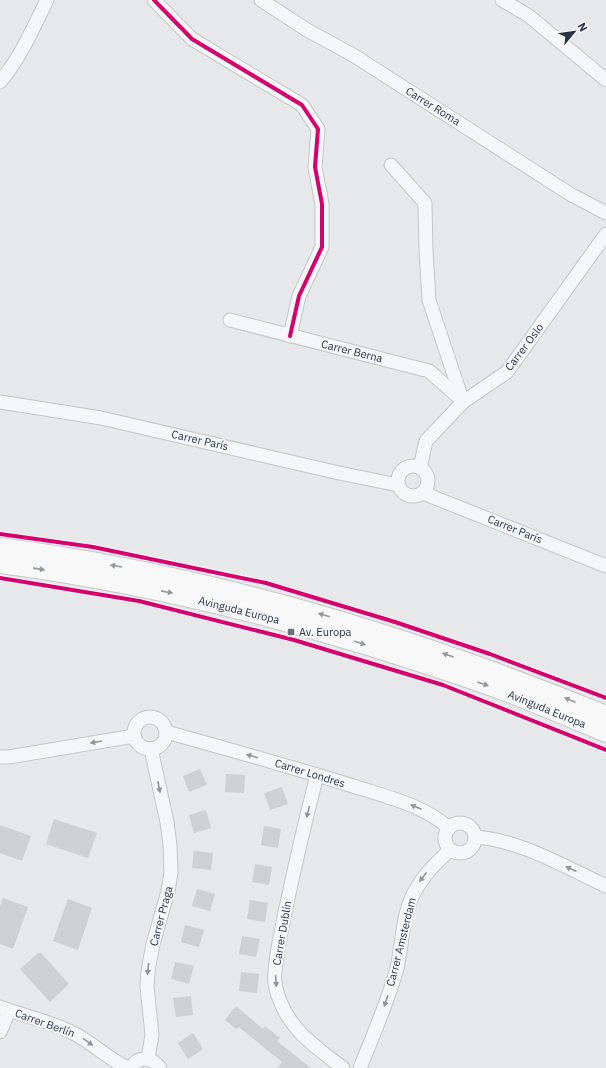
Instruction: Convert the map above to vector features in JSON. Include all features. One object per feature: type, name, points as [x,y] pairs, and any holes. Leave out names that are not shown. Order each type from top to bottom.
[{"type":"main road","name":"Avinguda Europa","points":[[0,547],[91,570],[178,595],[316,630],[411,659],[502,690],[606,733]]},
{"type":"main road","name":"Avinguda Europa","points":[[0,564],[50,571],[91,570],[123,567],[270,600],[355,624],[475,664],[546,690],[606,715]]},
{"type":"street","points":[[0,82],[25,46],[47,0]]},
{"type":"street","points":[[154,0],[192,39],[302,105],[318,129],[315,167],[322,204],[322,248],[299,296],[290,336]]},
{"type":"street","name":"Carrer Roma","points":[[261,0],[307,30],[353,55],[570,194],[606,213]]},
{"type":"street","points":[[502,0],[529,16],[606,80]]},
{"type":"street","points":[[391,165],[425,203],[429,300],[463,402]]},
{"type":"street","name":"Carrer Oslo","points":[[420,468],[426,441],[463,402],[506,372],[606,234]]},
{"type":"street","name":"Carrer Berna","points":[[230,320],[429,371],[463,402]]},
{"type":"street","name":"Carrer París","points":[[0,402],[101,418],[339,473],[398,485]]},
{"type":"street","points":[[415,466],[420,468],[424,471],[428,480],[428,484],[423,493],[413,496],[404,494],[398,485],[398,475],[405,468],[415,466]]},
{"type":"street","name":"Carrer París","points":[[423,493],[606,566]]},
{"type":"street","points":[[147,717],[153,717],[162,722],[166,732],[164,742],[160,746],[151,749],[140,746],[136,742],[134,736],[135,727],[138,722],[147,717]]},
{"type":"street","name":"Carrer Londres","points":[[166,732],[317,775],[413,806],[430,814],[449,828]]},
{"type":"street","points":[[0,757],[9,757],[134,736]]},
{"type":"street","name":"Carrer Praga","points":[[148,1059],[152,1035],[147,987],[148,971],[153,944],[165,904],[171,872],[167,822],[151,749]]},
{"type":"street","name":"Carrer Dublín","points":[[317,775],[299,848],[279,942],[275,982],[281,1003],[294,1026],[308,1040],[343,1068]]},
{"type":"street","points":[[463,823],[472,828],[475,837],[475,843],[469,851],[459,853],[450,850],[445,841],[446,832],[449,828],[453,825],[463,823]]},
{"type":"street","points":[[475,837],[498,839],[519,846],[606,886]]},
{"type":"street","name":"Carrer Amsterdam","points":[[360,1068],[381,1016],[397,968],[406,914],[414,892],[432,866],[450,850]]},
{"type":"street","points":[[0,1032],[5,1009]]},
{"type":"street","name":"Carrer Berlín","points":[[5,1009],[61,1027],[83,1038],[118,1063],[128,1068]]},
{"type":"street","points":[[131,1068],[137,1061],[142,1059],[148,1059],[157,1063],[160,1068]]},
{"type":"building","points":[[200,769],[207,785],[189,792],[183,776]]},
{"type":"building","points":[[226,774],[245,775],[244,793],[225,792]]},
{"type":"building","points":[[282,787],[288,804],[270,810],[264,793]]},
{"type":"building","points":[[206,810],[211,828],[194,833],[189,815]]},
{"type":"building","points":[[54,819],[97,833],[88,858],[46,844]]},
{"type":"building","points":[[0,825],[31,836],[22,861],[0,853]]},
{"type":"building","points":[[264,826],[281,829],[278,848],[261,845]]},
{"type":"building","points":[[194,851],[213,853],[211,870],[192,868]]},
{"type":"building","points":[[255,864],[272,867],[269,885],[252,882]]},
{"type":"building","points":[[197,889],[215,894],[210,911],[192,906]]},
{"type":"building","points":[[3,898],[28,907],[13,949],[0,944],[0,906]]},
{"type":"building","points":[[68,899],[92,908],[78,950],[53,941]]},
{"type":"building","points":[[250,900],[268,903],[265,922],[247,919]]},
{"type":"building","points":[[185,925],[204,930],[199,947],[181,942]]},
{"type":"building","points":[[242,936],[260,939],[256,957],[239,954]]},
{"type":"building","points":[[38,953],[41,953],[69,984],[50,1002],[20,969]]},
{"type":"building","points":[[175,962],[194,966],[189,984],[171,979]]},
{"type":"building","points":[[241,972],[259,974],[257,993],[239,991]]},
{"type":"building","points":[[191,996],[193,1015],[176,1017],[173,998]]},
{"type":"building","points":[[237,1007],[263,1029],[265,1026],[280,1038],[277,1041],[311,1068],[277,1068],[282,1062],[240,1028],[241,1026],[236,1029],[225,1020],[233,1009]]},
{"type":"building","points":[[193,1033],[203,1049],[188,1059],[178,1043]]},
{"type":"cycle path","points":[[154,0],[192,39],[302,105],[318,129],[315,167],[322,204],[322,247],[299,296],[290,336]]},
{"type":"cycle path","points":[[0,534],[93,547],[266,583],[395,622],[490,654],[606,698]]},
{"type":"cycle path","points":[[0,578],[139,601],[294,640],[443,685],[606,750]]},
{"type":"place","name":"Av. Europa","points":[[291,632]]}]
